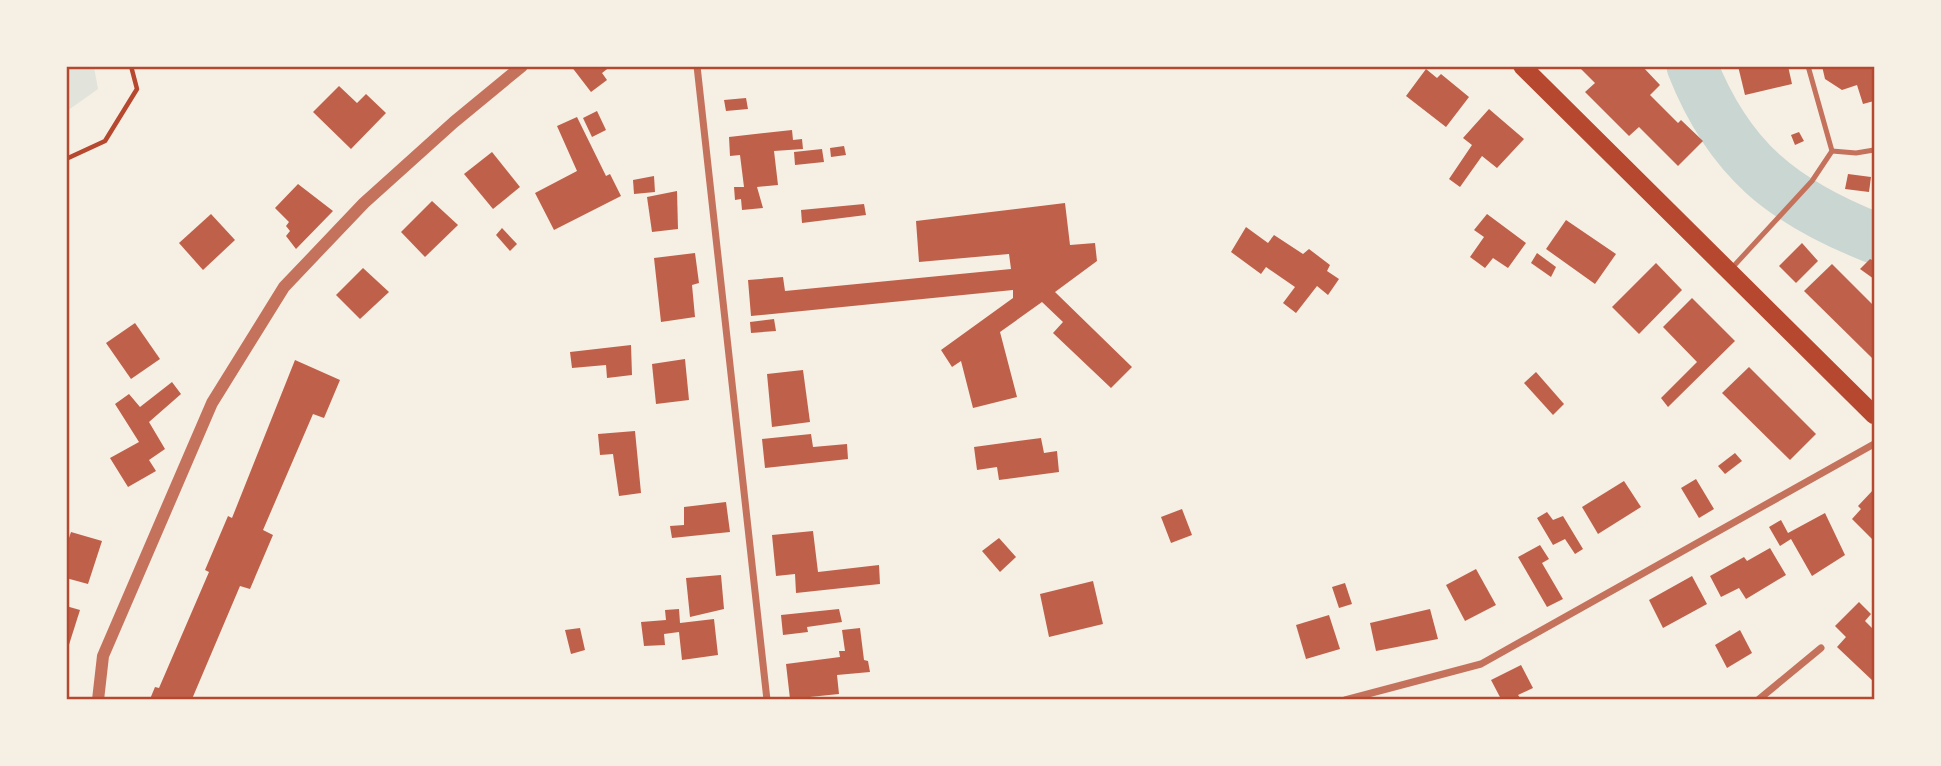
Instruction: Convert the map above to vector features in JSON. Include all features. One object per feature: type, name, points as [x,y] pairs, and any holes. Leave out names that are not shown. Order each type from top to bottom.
[{"type":"main road","points":[[1522,66],[1874,415]]},
{"type":"street","points":[[98,699],[103,656],[212,403],[284,287],[364,203],[454,122],[522,66]]},
{"type":"street","points":[[697,66],[767,699]]},
{"type":"street","points":[[1345,699],[1481,664],[1874,444]]},
{"type":"street","points":[[1758,699],[1821,648]]},
{"type":"lane","points":[[1729,271],[1812,181],[1832,151],[1808,66]]},
{"type":"lane","points":[[1832,151],[1856,153],[1874,150]]},
{"type":"path","points":[[66,159],[105,141],[137,89],[131,66]]},
{"type":"shaded area","points":[[67,66],[94,67],[98,89],[67,111]]},
{"type":"building","points":[[571,66],[611,66],[602,73],[607,80],[591,92]]},
{"type":"building","points":[[1578,66],[1642,66],[1660,85],[1650,95],[1678,123],[1681,120],[1703,141],[1678,166],[1639,127],[1629,136],[1585,92],[1595,83]]},
{"type":"building","points":[[1738,66],[1788,66],[1792,84],[1745,95]]},
{"type":"building","points":[[1822,66],[1874,66],[1874,101],[1863,104],[1857,85],[1842,90],[1825,79]]},
{"type":"building","points":[[1426,69],[1437,78],[1441,74],[1469,97],[1446,127],[1406,96]]},
{"type":"building","points":[[339,86],[357,103],[366,94],[386,113],[351,149],[313,112]]},
{"type":"building","points":[[746,98],[748,109],[726,111],[724,100]]},
{"type":"building","points":[[1489,109],[1524,139],[1497,168],[1482,156],[1460,187],[1449,179],[1472,145],[1463,138]]},
{"type":"building","points":[[597,111],[606,130],[592,137],[583,118]]},
{"type":"building","points":[[577,117],[606,176],[610,174],[621,196],[554,230],[535,193],[577,171],[557,126]]},
{"type":"building","points":[[792,130],[793,140],[802,139],[803,149],[774,151],[778,185],[757,187],[763,208],[742,210],[741,199],[735,200],[734,187],[744,187],[740,155],[730,156],[729,137]]},
{"type":"building","points":[[1799,132],[1804,141],[1795,145],[1791,135]]},
{"type":"building","points":[[844,146],[846,155],[831,157],[830,148]]},
{"type":"building","points":[[822,149],[824,162],[795,165],[794,152]]},
{"type":"building","points":[[492,152],[520,187],[493,209],[464,174]]},
{"type":"building","points":[[1848,174],[1871,177],[1869,192],[1845,189]]},
{"type":"building","points":[[654,176],[655,192],[634,194],[633,180]]},
{"type":"building","points":[[298,184],[333,211],[296,249],[286,236],[290,231],[286,226],[289,222],[275,208]]},
{"type":"building","points":[[677,191],[678,229],[652,232],[647,197]]},
{"type":"building","points":[[432,201],[458,225],[425,257],[401,232]]},
{"type":"building","points":[[1065,203],[1070,245],[1095,243],[1097,261],[1055,292],[1132,367],[1111,388],[1053,333],[1063,322],[1042,302],[1000,332],[1017,397],[973,408],[961,361],[952,367],[941,350],[1013,298],[1013,290],[751,316],[748,280],[783,277],[785,291],[1011,269],[1009,254],[919,262],[916,221]]},
{"type":"building","points":[[864,204],[866,215],[802,223],[801,210]]},
{"type":"building","points":[[211,214],[235,240],[203,270],[179,243]]},
{"type":"building","points":[[1487,214],[1526,243],[1508,268],[1493,258],[1485,268],[1470,257],[1484,237],[1474,230]]},
{"type":"building","points":[[1566,220],[1616,254],[1595,284],[1546,249]]},
{"type":"building","points":[[1246,227],[1268,243],[1274,235],[1303,254],[1309,249],[1330,265],[1327,271],[1339,279],[1328,295],[1317,286],[1296,313],[1283,303],[1295,287],[1266,267],[1261,274],[1231,252]]},
{"type":"building","points":[[502,228],[517,244],[510,251],[496,235]]},
{"type":"building","points":[[1802,243],[1818,261],[1796,283],[1779,266]]},
{"type":"building","points":[[695,253],[699,283],[692,285],[695,317],[661,322],[654,258]]},
{"type":"building","points":[[1537,253],[1556,267],[1551,277],[1531,263]]},
{"type":"building","points":[[1870,259],[1874,261],[1874,279],[1860,269]]},
{"type":"building","points":[[1656,263],[1682,290],[1639,334],[1612,307]]},
{"type":"building","points":[[1832,264],[1874,306],[1872,358],[1804,291]]},
{"type":"building","points":[[363,268],[389,292],[360,319],[336,295]]},
{"type":"building","points":[[1692,298],[1735,341],[1668,407],[1661,398],[1697,362],[1663,327]]},
{"type":"building","points":[[774,319],[776,331],[751,333],[750,322]]},
{"type":"building","points":[[135,323],[160,359],[131,379],[106,343]]},
{"type":"building","points":[[631,345],[632,375],[607,378],[606,365],[572,368],[570,352]]},
{"type":"building","points":[[685,359],[689,400],[656,404],[652,364]]},
{"type":"building","points":[[295,360],[340,380],[324,418],[313,414],[263,530],[273,535],[250,589],[240,586],[192,699],[150,699],[155,687],[159,688],[209,572],[205,570],[228,516],[232,518]]},
{"type":"building","points":[[1749,367],[1816,434],[1790,460],[1722,393]]},
{"type":"building","points":[[803,370],[810,422],[772,427],[767,374]]},
{"type":"building","points":[[1536,372],[1564,404],[1553,415],[1524,383]]},
{"type":"building","points":[[172,382],[181,394],[149,422],[165,449],[149,460],[156,471],[128,487],[110,458],[139,442],[115,404],[129,394],[140,407]]},
{"type":"building","points":[[635,431],[641,493],[619,496],[613,454],[600,455],[598,434]]},
{"type":"building","points":[[811,434],[813,447],[847,444],[848,459],[765,468],[762,439]]},
{"type":"building","points":[[1041,438],[1044,453],[1057,451],[1059,472],[999,480],[997,467],[977,470],[974,447]]},
{"type":"building","points":[[1735,453],[1742,461],[1725,474],[1718,466]]},
{"type":"building","points":[[1696,479],[1714,509],[1699,518],[1681,488]]},
{"type":"building","points":[[1624,481],[1641,507],[1598,534],[1582,507]]},
{"type":"building","points":[[1874,489],[1874,541],[1852,519],[1861,509],[1858,506]]},
{"type":"building","points":[[726,502],[730,532],[672,538],[670,526],[684,525],[684,507]]},
{"type":"building","points":[[1182,509],[1192,535],[1171,543],[1161,517]]},
{"type":"building","points":[[1547,512],[1553,520],[1563,516],[1583,549],[1575,554],[1565,539],[1553,545],[1537,518]]},
{"type":"building","points":[[1825,513],[1845,555],[1812,576],[1791,539],[1780,546],[1769,527],[1781,520],[1788,533]]},
{"type":"building","points":[[813,531],[818,572],[879,565],[880,584],[796,593],[795,574],[776,576],[772,535]]},
{"type":"building","points":[[71,532],[102,541],[88,584],[66,578],[66,547]]},
{"type":"building","points":[[999,538],[1016,557],[1000,572],[982,551]]},
{"type":"building","points":[[1540,545],[1549,559],[1542,563],[1563,599],[1547,607],[1518,557]]},
{"type":"building","points":[[1770,548],[1786,575],[1746,599],[1739,588],[1721,597],[1710,576],[1744,557],[1747,561]]},
{"type":"building","points":[[1476,569],[1496,605],[1465,621],[1446,585]]},
{"type":"building","points":[[721,575],[724,609],[690,617],[686,578]]},
{"type":"building","points":[[1692,576],[1707,604],[1663,628],[1649,600]]},
{"type":"building","points":[[1093,581],[1103,624],[1049,637],[1040,594]]},
{"type":"building","points":[[1345,583],[1352,604],[1339,608],[1332,587]]},
{"type":"building","points":[[1859,602],[1871,614],[1865,621],[1874,630],[1874,682],[1837,647],[1846,637],[1835,626]]},
{"type":"building","points":[[66,606],[80,610],[67,651],[66,650]]},
{"type":"building","points":[[679,609],[680,623],[714,619],[718,655],[682,660],[679,632],[664,634],[665,645],[644,646],[641,622],[666,620],[665,610]]},
{"type":"building","points":[[839,609],[842,622],[807,627],[808,632],[783,635],[781,615]]},
{"type":"building","points":[[1430,609],[1438,639],[1376,651],[1370,623]]},
{"type":"building","points":[[1329,615],[1340,649],[1306,659],[1296,625]]},
{"type":"building","points":[[580,628],[585,650],[571,654],[565,630]]},
{"type":"building","points":[[860,628],[864,660],[868,661],[870,672],[837,675],[839,694],[790,699],[786,664],[840,657],[839,651],[845,651],[842,630]]},
{"type":"building","points":[[1740,630],[1752,653],[1727,668],[1715,645]]},
{"type":"building","points":[[1521,665],[1533,688],[1518,695],[1521,699],[1501,699],[1491,680]]},
{"type":"waterway","points":[[1692,66],[1723,127],[1763,174],[1812,209],[1874,238]]}]
